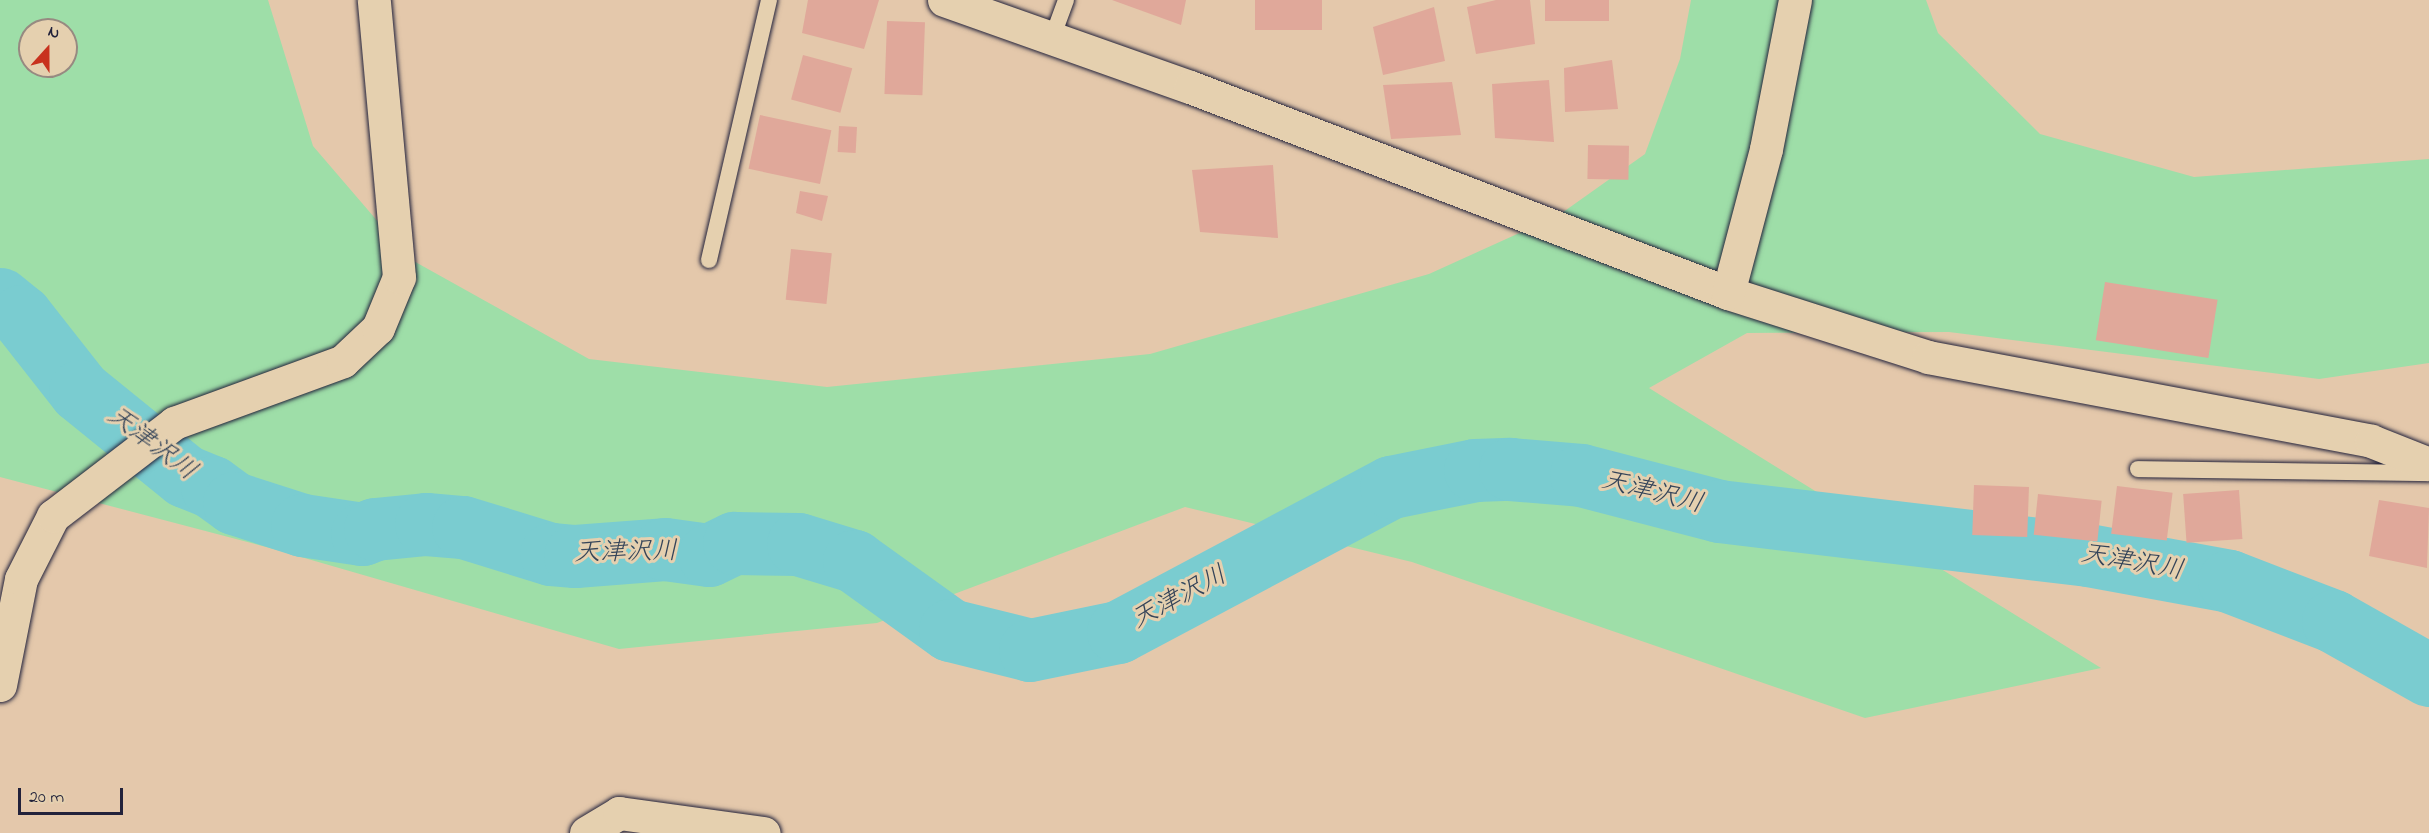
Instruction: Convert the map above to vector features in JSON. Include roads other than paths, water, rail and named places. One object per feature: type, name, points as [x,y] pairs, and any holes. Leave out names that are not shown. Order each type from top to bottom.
[{"type":"street","points":[[0,685],[21,579],[53,516],[174,423],[343,361],[378,328],[399,277],[374,0]]},
{"type":"street","points":[[944,0],[1051,41],[1190,87],[1728,293],[1928,357],[2371,441],[2429,464]]},
{"type":"street","points":[[1728,293],[1766,149],[1795,0]]},
{"type":"street","points":[[586,833],[619,813],[764,833]]},
{"type":"lane","points":[[709,260],[770,0]]},
{"type":"lane","points":[[1051,41],[1066,0]]},
{"type":"lane","points":[[2138,469],[2429,473]]},
{"type":"waterway","name":"天津沢川","points":[[0,299],[21,316],[80,391],[185,476],[212,487],[234,503],[302,525],[362,534],[375,529],[426,524],[463,527],[551,554],[575,556],[665,549],[709,555],[734,543],[798,544],[854,561],[950,630],[1030,650],[1118,632],[1391,487],[1475,470],[1510,469],[1581,475],[1719,511],[2088,555],[2229,581],[2333,621],[2429,675]]}]
